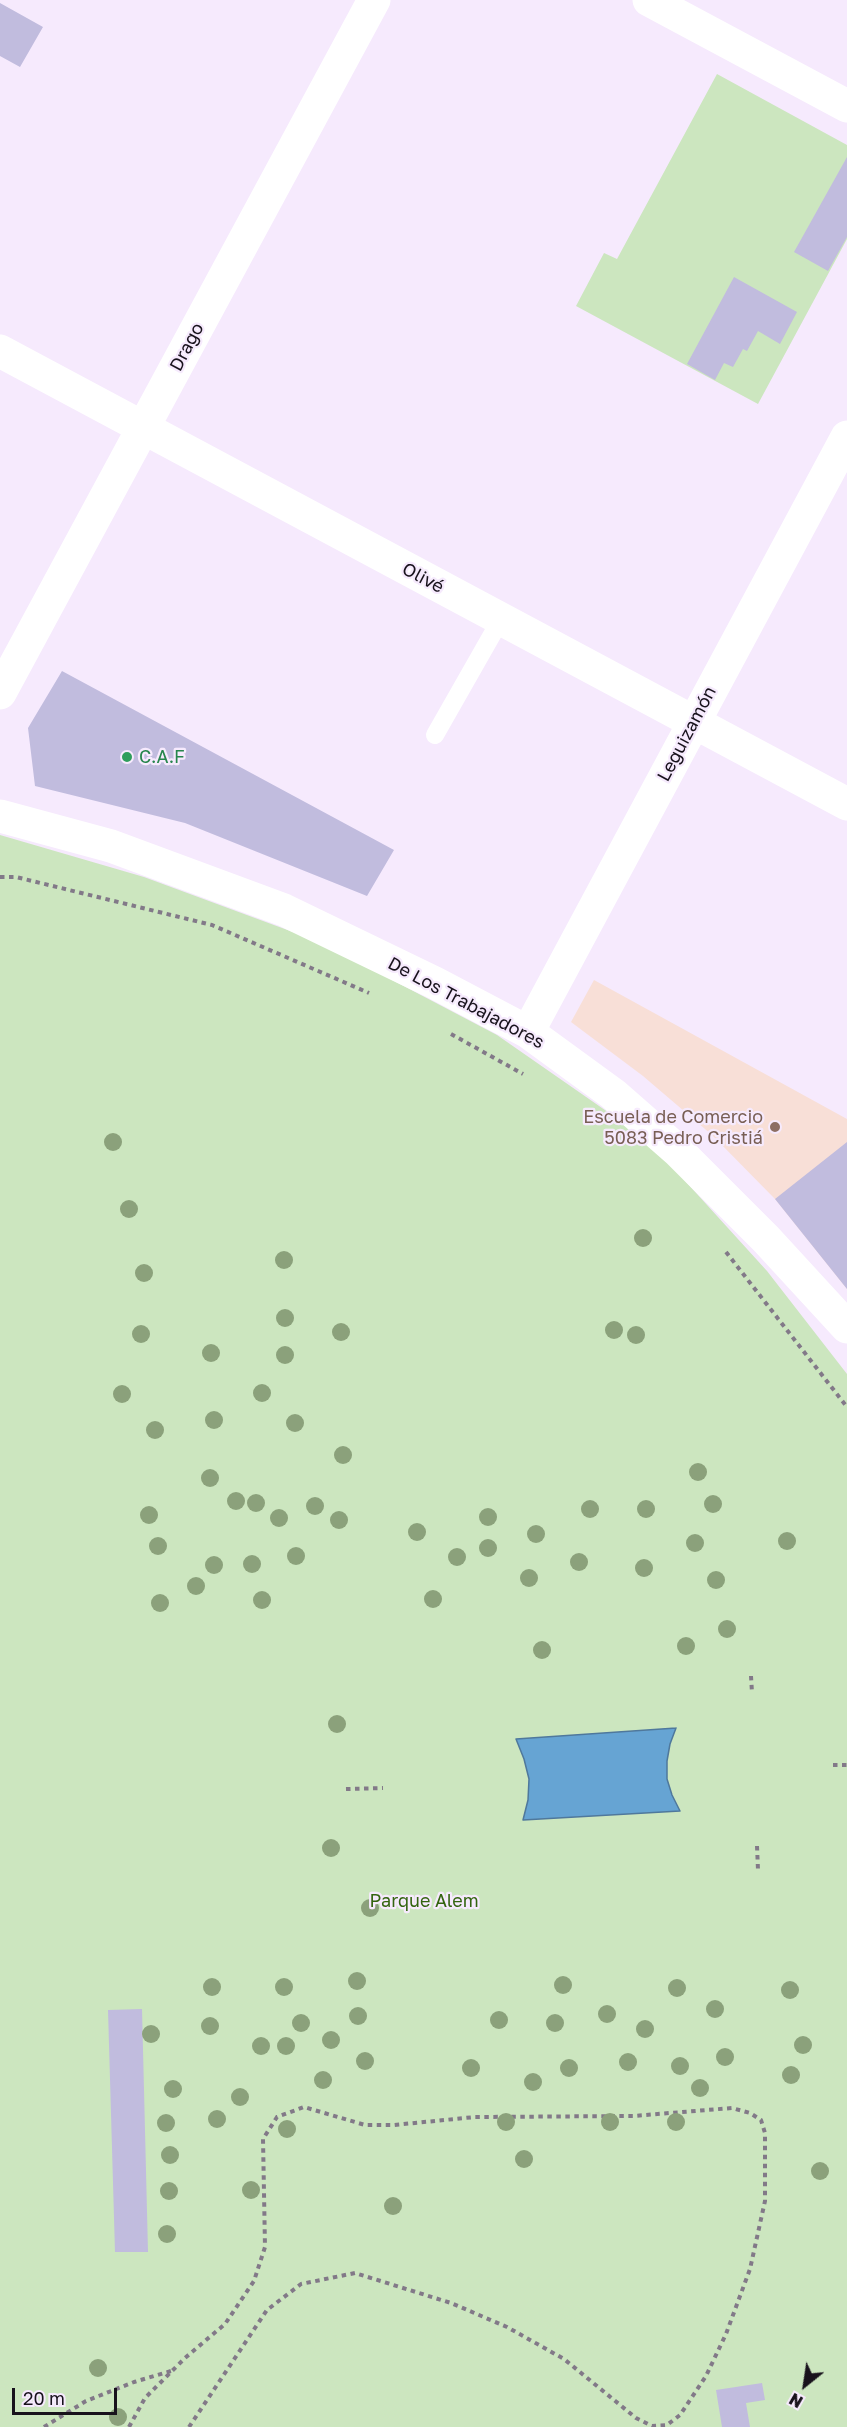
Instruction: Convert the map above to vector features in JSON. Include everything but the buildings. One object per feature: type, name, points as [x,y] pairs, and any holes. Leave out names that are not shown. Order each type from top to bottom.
[{"type":"street","name":"Drago","points":[[0,693],[374,0]]},
{"type":"street","points":[[649,0],[847,106]]},
{"type":"street","name":"Olivé","points":[[0,351],[847,804]]},
{"type":"street","name":"Leguizamón","points":[[528,1032],[847,436]]},
{"type":"street","name":"De Los Trabajadores","points":[[0,816],[111,846],[284,910],[435,983],[528,1032],[613,1094],[678,1151],[766,1239],[847,1327]]},
{"type":"lane","points":[[435,735],[501,619]]},
{"type":"path","points":[[0,877],[16,877],[212,925],[374,995]]},
{"type":"path","points":[[446,1031],[525,1075]]},
{"type":"path","points":[[725,1250],[847,1407]]},
{"type":"path","points":[[751,1676],[752,1693]]},
{"type":"path","points":[[833,1765],[847,1765]]},
{"type":"path","points":[[346,1789],[383,1788]]},
{"type":"path","points":[[757,1846],[758,1870]]},
{"type":"path","points":[[129,2427],[145,2398],[225,2324],[254,2281],[265,2247],[263,2139],[278,2116],[304,2108],[365,2125],[394,2125],[475,2117],[633,2116],[732,2108],[750,2113],[761,2120],[765,2133],[765,2201],[750,2269],[726,2334],[706,2376],[680,2415],[666,2425],[652,2426],[636,2418],[564,2359],[507,2327],[451,2303],[355,2272],[301,2284],[267,2310],[189,2427]]},
{"type":"path","points":[[44,2427],[86,2401],[134,2382],[172,2371]]},
{"type":"shaded area","name":"Escuela de Comercio 5083 Pedro Cristiá","points":[[594,980],[847,1119],[847,1289],[775,1199],[712,1135],[643,1076],[571,1022]]},
{"type":"green space","points":[[717,74],[847,145],[847,239],[758,404],[576,306],[604,253],[617,259]]},
{"type":"green space","name":"Parque Alem","points":[[0,835],[144,877],[320,942],[497,1035],[648,1140],[767,1271],[847,1374],[847,2427],[0,2427]]},
{"type":"water","points":[[676,1728],[667,1761],[667,1779],[680,1811],[523,1820],[528,1800],[529,1779],[516,1739]]},
{"type":"place","name":"C.A.F","points":[[127,757]]},
{"type":"place","name":"Escuela de Comercio 5083 Pedro Cristiá","points":[[775,1127]]}]
